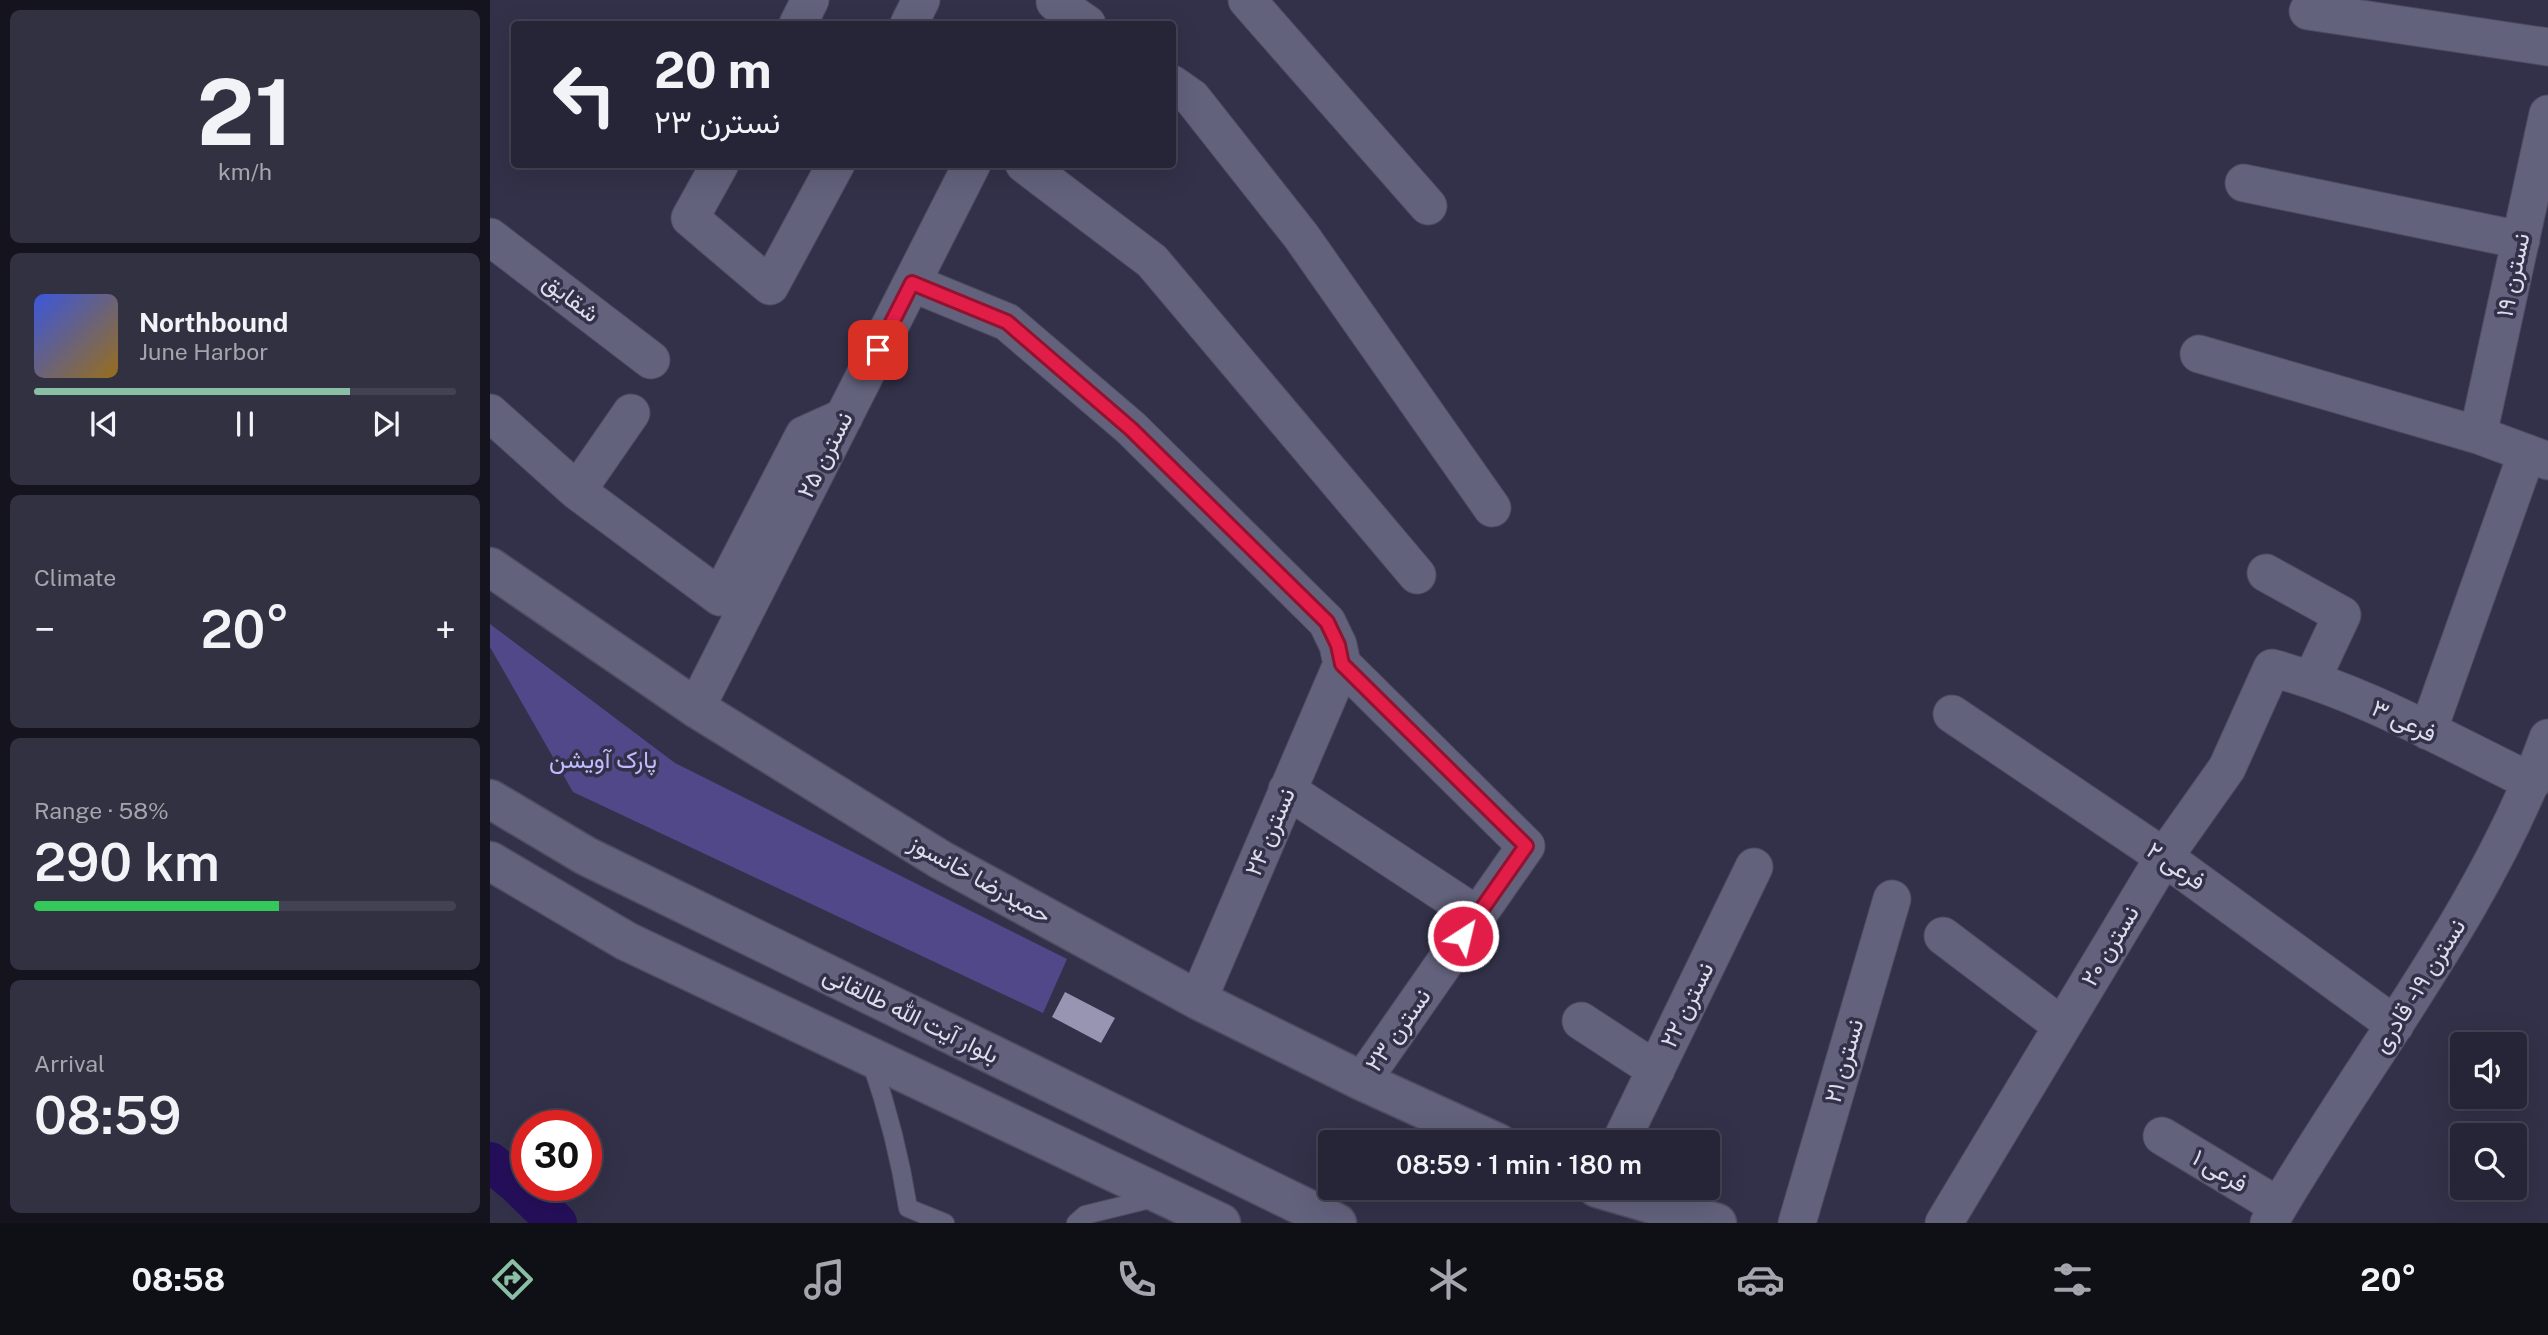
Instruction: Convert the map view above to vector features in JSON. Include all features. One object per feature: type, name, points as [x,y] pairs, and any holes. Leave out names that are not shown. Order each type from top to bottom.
[{"type":"main road","name":"حمیدرضا خانسوز","points":[[490,567],[696,708],[941,860],[1198,1000],[1362,1081],[1469,1130]]},
{"type":"main road","name":"بلوار آیت الله طالقانی","points":[[490,799],[586,856],[1337,1223]]},
{"type":"main road","points":[[490,860],[626,941],[1221,1223]]},
{"type":"main road","points":[[1638,1200],[1717,1223]]},
{"type":"street","points":[[800,21],[810,0]]},
{"type":"street","points":[[910,21],[921,0]]},
{"type":"street","points":[[1247,0],[1428,206]]},
{"type":"street","points":[[1051,9],[1080,21]]},
{"type":"street","points":[[2308,11],[2548,47]]},
{"type":"street","points":[[1176,87],[1192,98],[1301,236],[1492,508]]},
{"type":"street","name":"نسترن ۱۹","points":[[2478,435],[2548,114]]},
{"type":"street","points":[[718,168],[690,218],[770,286],[834,168]]},
{"type":"street","name":"نسترن ۲۵","points":[[696,708],[970,168]]},
{"type":"street","points":[[1029,168],[1152,261],[1417,575]]},
{"type":"street","points":[[2244,183],[2521,240]]},
{"type":"street","name":"شقایق","points":[[490,237],[651,359]]},
{"type":"street","points":[[912,283],[1007,322],[1131,429],[1327,622],[1338,645],[1342,664]]},
{"type":"street","points":[[2199,354],[2478,435],[2537,457],[2428,732]]},
{"type":"street","points":[[490,412],[577,491],[720,597],[804,435],[844,417]]},
{"type":"street","points":[[577,491],[631,413]]},
{"type":"street","points":[[2266,573],[2343,615],[2312,679]]},
{"type":"street","name":"نسترن ۲۴","points":[[1198,1000],[1342,664]]},
{"type":"street","name":"نسترن ۲۳","points":[[1342,664],[1526,846],[1362,1081]]},
{"type":"street","name":"فرعی ۳","points":[[2273,668],[2312,679],[2532,782]]},
{"type":"street","name":"نسترن ۲۰","points":[[1944,1223],[2164,857],[2227,768],[2273,668]]},
{"type":"street","name":"فرعی ۲","points":[[1952,714],[2164,857],[2395,1025]]},
{"type":"street","name":"نسترن ۱۹ - قادری","points":[[2274,1214],[2467,910],[2532,782],[2548,738]]},
{"type":"street","points":[[1287,790],[1478,915]]},
{"type":"street","name":"نسترن ۲۲","points":[[1626,1130],[1754,867]]},
{"type":"street","name":"نسترن ۲۱","points":[[1797,1223],[1892,899]]},
{"type":"street","points":[[1943,936],[2062,1026]]},
{"type":"street","points":[[1581,1021],[1656,1069]]},
{"type":"street","name":"فرعی ۱","points":[[2162,1136],[2274,1214]]},
{"type":"lane","points":[[870,1058],[901,1160],[908,1208],[945,1223]]},
{"type":"lane","points":[[1076,1223],[1085,1215],[1166,1196]]},
{"type":"green space","name":"پارک آویشن","points":[[490,624],[675,763],[1067,959],[1043,1013],[573,792],[490,647]]},
{"type":"building","points":[[1065,992],[1115,1018],[1101,1043],[1052,1017]]},
{"type":"waterway","points":[[490,1162],[557,1223]]},
{"type":"route","points":[[878,350],[912,283],[1007,322],[1131,429],[1327,622],[1338,645],[1342,664],[1526,846],[1463,936]]}]
